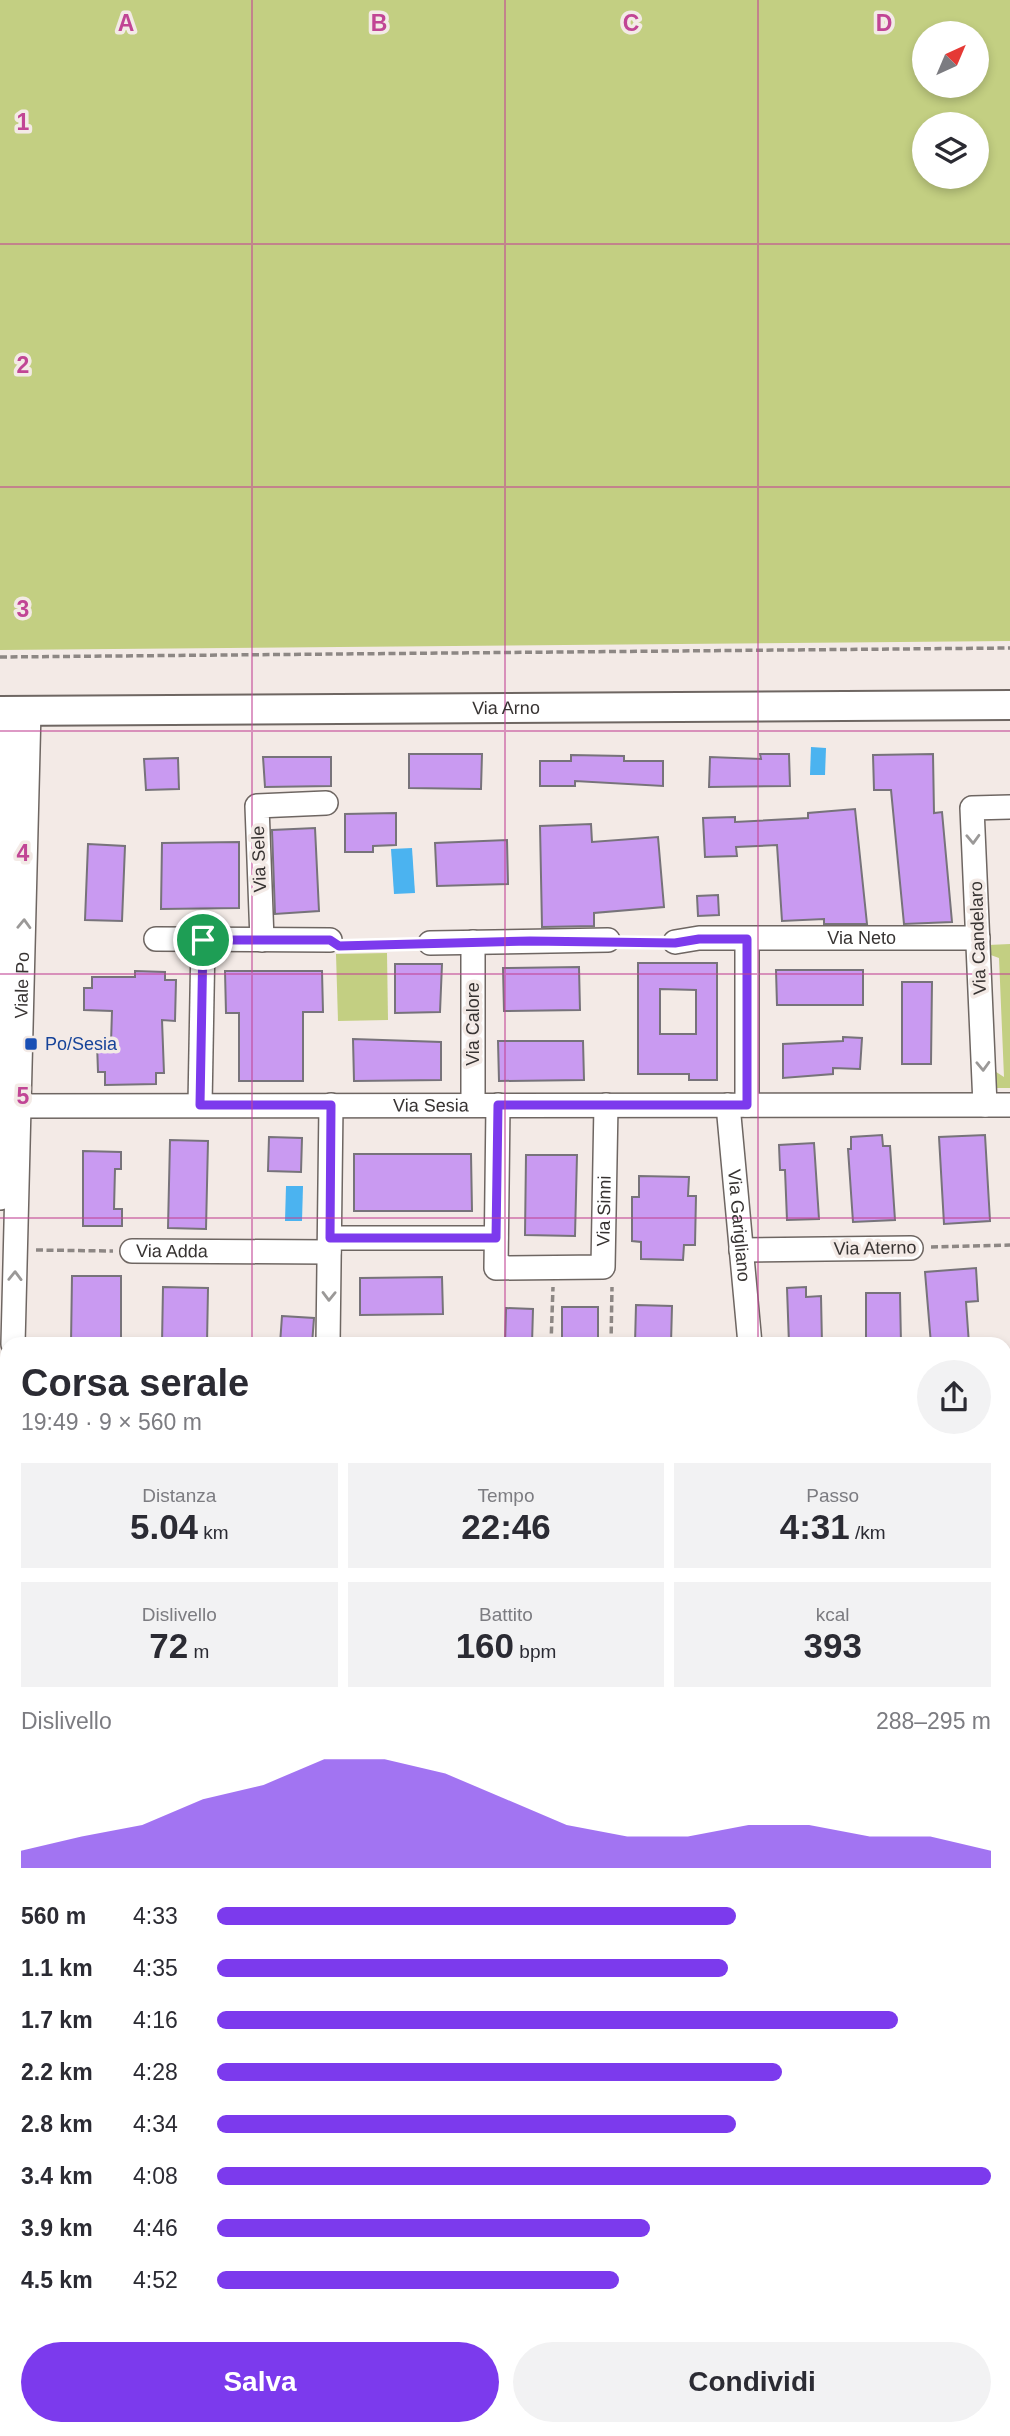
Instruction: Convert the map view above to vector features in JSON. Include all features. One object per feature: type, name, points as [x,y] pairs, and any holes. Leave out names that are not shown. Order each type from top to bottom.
[{"type":"street","name":"Via Arno","points":[[13,711],[1010,705]]},
{"type":"street","name":"Viale Po","points":[[13,711],[10,1106],[15,1250],[13,1337]]},
{"type":"street","name":"Via Sele","points":[[262,940],[257,806],[326,803]]},
{"type":"street","name":"Via Candelaro","points":[[985,1105],[972,808],[1010,807]]},
{"type":"street","name":"Via Neto","points":[[675,943],[699,939],[978,938]]},
{"type":"street","points":[[156,939],[330,940]]},
{"type":"street","points":[[738,1105],[747,939]]},
{"type":"street","points":[[200,1105],[203,940]]},
{"type":"street","points":[[430,943],[608,940]]},
{"type":"street","name":"Via Calore","points":[[473,942],[473,1105]]},
{"type":"street","points":[[328,1337],[331,1105]]},
{"type":"street","points":[[496,1238],[498,1105]]},
{"type":"street","name":"Via Sinni","points":[[496,1238],[496,1268],[603,1267],[606,1105]]},
{"type":"street","name":"Via Garigliano","points":[[738,1105],[741,1250],[749,1337]]},
{"type":"street","name":"Via Sesia","points":[[10,1106],[1010,1105]]},
{"type":"street","name":"Viale Po","points":[[0,1198],[1,1142],[10,1106]]},
{"type":"street","name":"Via Adda","points":[[132,1251],[496,1238]]},
{"type":"street","name":"Via Aterno","points":[[741,1250],[911,1248]]},
{"type":"path","points":[[0,657],[1010,648]]},
{"type":"path","points":[[330,940],[339,946],[430,943]]},
{"type":"path","points":[[608,940],[675,943]]},
{"type":"path","name":"Via Aterno","points":[[911,1248],[1010,1245]]},
{"type":"path","name":"Via Adda","points":[[15,1250],[132,1251]]},
{"type":"path","points":[[603,1267],[612,1289],[611,1337]]},
{"type":"path","points":[[551,1337],[553,1268]]},
{"type":"green space","points":[[0,0],[1010,0],[1010,641],[0,650]]},
{"type":"green space","points":[[1010,944],[1010,1088],[993,1088],[993,1070],[1004,1077],[999,958],[988,954],[988,945]]},
{"type":"green space","points":[[387,953],[388,1020],[338,1021],[336,954]]},
{"type":"water","points":[[811,747],[826,748],[825,775],[810,775]]},
{"type":"water","points":[[412,848],[415,893],[394,894],[391,849]]},
{"type":"water","points":[[286,1186],[303,1186],[302,1221],[285,1221]]},
{"type":"building","points":[[409,754],[482,754],[481,789],[409,788]]},
{"type":"building","points":[[760,754],[789,754],[790,786],[709,787],[710,757],[761,759]]},
{"type":"building","points":[[933,754],[934,813],[942,812],[952,922],[904,924],[891,790],[874,790],[873,755]]},
{"type":"building","points":[[571,755],[624,756],[624,761],[663,761],[663,786],[575,781],[575,786],[540,786],[540,761],[571,761]]},
{"type":"building","points":[[263,757],[331,757],[331,786],[265,787]]},
{"type":"building","points":[[178,758],[179,789],[146,790],[144,759]]},
{"type":"building","points":[[855,809],[867,924],[824,924],[824,919],[782,921],[777,845],[736,847],[737,856],[705,857],[703,818],[735,817],[735,822],[808,818],[808,813]]},
{"type":"building","points":[[396,813],[396,845],[373,846],[373,852],[345,852],[345,814]]},
{"type":"building","points":[[591,824],[592,842],[658,837],[664,907],[594,913],[594,926],[542,927],[540,826]]},
{"type":"building","points":[[315,828],[319,911],[275,914],[272,830]]},
{"type":"building","points":[[507,840],[508,884],[437,886],[435,843]]},
{"type":"building","points":[[239,842],[239,908],[161,909],[162,843]]},
{"type":"building","points":[[88,844],[125,846],[122,921],[85,920]]},
{"type":"building","points":[[718,895],[719,915],[698,916],[697,896]]},
{"type":"building","points":[[638,963],[717,963],[717,1080],[689,1080],[689,1074],[638,1074]],"holes":[[[660,989],[696,990],[696,1034],[660,1034]]]},
{"type":"building","points":[[395,964],[442,964],[440,1012],[395,1013]]},
{"type":"building","points":[[579,967],[580,1010],[504,1011],[503,968]]},
{"type":"building","points":[[776,970],[863,970],[863,1005],[777,1005]]},
{"type":"building","points":[[135,971],[165,972],[165,980],[176,980],[175,1021],[162,1020],[164,1073],[156,1073],[156,1084],[105,1085],[105,1072],[98,1072],[97,1043],[111,1043],[112,1011],[84,1010],[84,988],[92,988],[92,977],[135,977]]},
{"type":"building","points":[[225,971],[322,971],[323,1012],[303,1012],[303,1081],[239,1081],[239,1013],[226,1013]]},
{"type":"building","points":[[902,982],[932,982],[931,1064],[902,1064]]},
{"type":"building","points":[[843,1037],[862,1038],[860,1069],[833,1068],[833,1074],[783,1078],[783,1044],[843,1041]]},
{"type":"building","points":[[353,1039],[441,1042],[441,1080],[354,1081]]},
{"type":"building","points":[[498,1041],[583,1041],[584,1080],[499,1081]]},
{"type":"building","points":[[882,1135],[883,1146],[890,1146],[895,1220],[853,1222],[848,1149],[851,1149],[851,1137]]},
{"type":"building","points":[[985,1135],[990,1221],[944,1224],[939,1137]]},
{"type":"building","points":[[269,1137],[302,1138],[301,1172],[268,1171]]},
{"type":"building","points":[[170,1140],[208,1141],[206,1229],[168,1228]]},
{"type":"building","points":[[814,1143],[819,1219],[787,1220],[785,1170],[780,1170],[779,1145]]},
{"type":"building","points":[[83,1151],[121,1152],[121,1169],[115,1169],[114,1209],[122,1209],[122,1226],[83,1226]]},
{"type":"building","points":[[354,1154],[471,1154],[472,1211],[354,1211]]},
{"type":"building","points":[[526,1155],[577,1155],[575,1236],[525,1235]]},
{"type":"building","points":[[639,1176],[689,1177],[688,1196],[696,1196],[695,1245],[684,1245],[683,1260],[641,1259],[641,1242],[632,1241],[632,1197],[639,1197]]},
{"type":"building","points":[[976,1268],[978,1301],[966,1302],[968,1337],[930,1337],[925,1272]]},
{"type":"building","points":[[72,1276],[121,1276],[121,1337],[71,1337]]},
{"type":"building","points":[[442,1277],[443,1314],[360,1315],[360,1278]]},
{"type":"building","points":[[163,1287],[208,1288],[207,1337],[162,1337]]},
{"type":"building","points":[[806,1287],[806,1297],[821,1296],[822,1337],[789,1337],[787,1288]]},
{"type":"building","points":[[866,1293],[900,1293],[901,1337],[866,1337]]},
{"type":"building","points":[[636,1305],[672,1306],[671,1337],[635,1337]]},
{"type":"building","points":[[562,1307],[598,1307],[598,1337],[562,1337]]},
{"type":"building","points":[[506,1308],[533,1309],[532,1337],[505,1337]]},
{"type":"building","points":[[282,1316],[314,1318],[313,1337],[280,1337]]},
{"type":"place","name":"Po/Sesia","points":[[31,1044]]},
{"type":"route","points":[[699,939],[747,939],[747,1105],[498,1105],[496,1238],[330,1238],[331,1105],[200,1105],[203,940],[330,940],[339,946],[608,940],[675,943],[699,939]]}]
